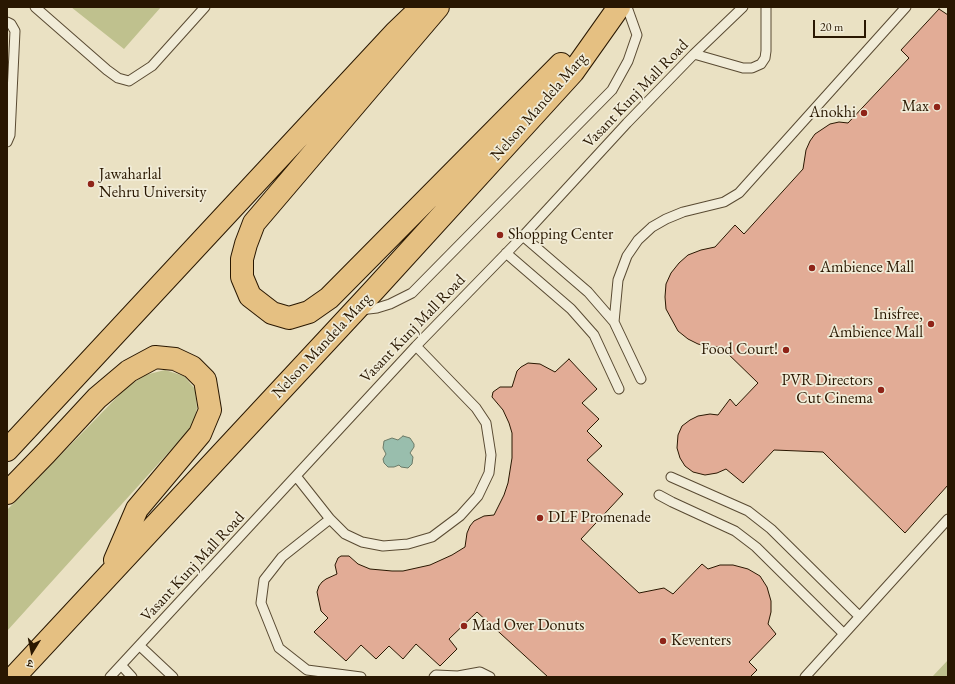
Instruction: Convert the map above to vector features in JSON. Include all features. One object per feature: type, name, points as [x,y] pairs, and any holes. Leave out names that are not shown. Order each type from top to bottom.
[{"type":"main road","points":[[7,450],[395,33],[422,7]]},
{"type":"main road","name":"Nelson Mandela Marg","points":[[438,7],[254,223],[242,259],[242,277],[250,296],[272,313],[289,318],[309,312],[329,298],[618,7]]},
{"type":"main road","name":"Nelson Mandela Marg","points":[[14,677],[355,310],[573,72],[618,7]]},
{"type":"main road","points":[[7,493],[98,398],[129,370],[155,357],[175,360],[192,367],[204,380],[210,410],[200,434],[137,509],[109,575]]},
{"type":"lane","points":[[35,7],[107,70],[118,78],[129,81],[152,66],[205,7]]},
{"type":"lane","points":[[355,310],[377,308],[390,304],[412,293],[612,90],[628,60],[637,35],[627,7]]},
{"type":"lane","name":"Vasant Kunj Mall Road","points":[[110,677],[416,346],[523,236],[627,123],[694,54],[743,7]]},
{"type":"lane","points":[[694,54],[743,68],[752,68],[761,64],[765,58],[766,51],[766,7]]},
{"type":"lane","points":[[614,322],[618,280],[627,256],[638,240],[652,227],[666,219],[683,212],[724,202],[739,193],[906,7]]},
{"type":"lane","points":[[7,22],[11,24],[15,31],[10,135],[7,142]]},
{"type":"lane","points":[[523,236],[588,292],[614,322],[641,379]]},
{"type":"lane","points":[[506,253],[571,309],[594,335],[619,389]]},
{"type":"lane","points":[[296,476],[330,519],[345,534],[362,542],[383,546],[408,544],[432,537],[460,516],[478,496],[489,473],[491,455],[486,423],[476,408],[416,346]]},
{"type":"lane","points":[[671,477],[748,511],[771,529],[859,616]]},
{"type":"lane","points":[[659,495],[735,531],[756,547],[844,634]]},
{"type":"lane","points":[[330,519],[282,557],[264,580],[261,603],[279,648],[307,670],[361,677]]},
{"type":"lane","points":[[805,677],[948,519]]},
{"type":"lane","points":[[140,646],[174,677]]},
{"type":"lane","points":[[121,666],[132,677]]},
{"type":"lane","points":[[434,677],[436,675],[458,676],[480,672],[490,677]]},
{"type":"shaded area","points":[[71,7],[161,7],[124,49]]},
{"type":"shaded area","points":[[165,370],[184,376],[195,389],[197,408],[194,422],[187,432],[7,631],[7,510],[126,388],[145,375]]},
{"type":"shaded area","points":[[403,436],[410,438],[414,444],[414,447],[410,453],[413,457],[412,464],[408,468],[401,467],[399,465],[388,467],[384,463],[383,459],[386,454],[383,448],[384,441],[392,438],[398,440]]},
{"type":"shaded area","points":[[948,660],[948,677],[932,677]]},
{"type":"building","name":"Ambience Mall","points":[[939,9],[948,15],[948,485],[905,533],[823,452],[774,450],[743,483],[726,469],[717,473],[705,475],[693,472],[685,466],[680,458],[677,448],[678,435],[682,426],[698,416],[710,414],[718,415],[730,399],[736,406],[758,383],[721,347],[711,347],[698,344],[688,339],[678,331],[666,309],[665,297],[666,284],[671,273],[688,255],[715,247],[735,225],[744,234],[803,169],[806,150],[815,134],[830,124],[839,122],[848,123],[909,58],[901,50]]},
{"type":"building","name":"DLF Promenade","points":[[569,359],[597,389],[582,403],[599,419],[587,431],[602,446],[587,460],[623,494],[581,539],[639,593],[664,588],[673,594],[702,564],[708,569],[720,565],[733,565],[748,569],[760,576],[767,587],[771,601],[771,612],[768,624],[776,634],[749,662],[757,670],[750,677],[548,677],[477,612],[449,639],[457,649],[440,666],[416,644],[403,659],[389,646],[376,659],[361,645],[346,661],[314,632],[328,618],[321,611],[317,592],[322,582],[337,574],[335,565],[338,558],[341,556],[349,556],[358,564],[370,569],[403,571],[430,565],[465,547],[467,533],[470,526],[474,521],[484,516],[494,515],[508,483],[512,458],[512,433],[503,410],[492,397],[493,392],[500,387],[512,387],[517,371],[528,363],[540,364],[555,372]]},
{"type":"place","name":"Max","points":[[937,107]]},
{"type":"place","name":"Anokhi","points":[[864,113]]},
{"type":"place","name":"Jawaharlal Nehru University","points":[[91,184]]},
{"type":"place","name":"Shopping Center","points":[[500,235]]},
{"type":"place","name":"Ambience Mall","points":[[812,268]]},
{"type":"place","name":"Inisfree, Ambience Mall","points":[[931,324]]},
{"type":"place","name":"Food Court!","points":[[786,350]]},
{"type":"place","name":"PVR Directors Cut Cinema","points":[[881,390]]},
{"type":"place","name":"DLF Promenade","points":[[540,518]]},
{"type":"place","name":"Mad Over Donuts","points":[[464,626]]},
{"type":"place","name":"Keventers","points":[[663,641]]}]
